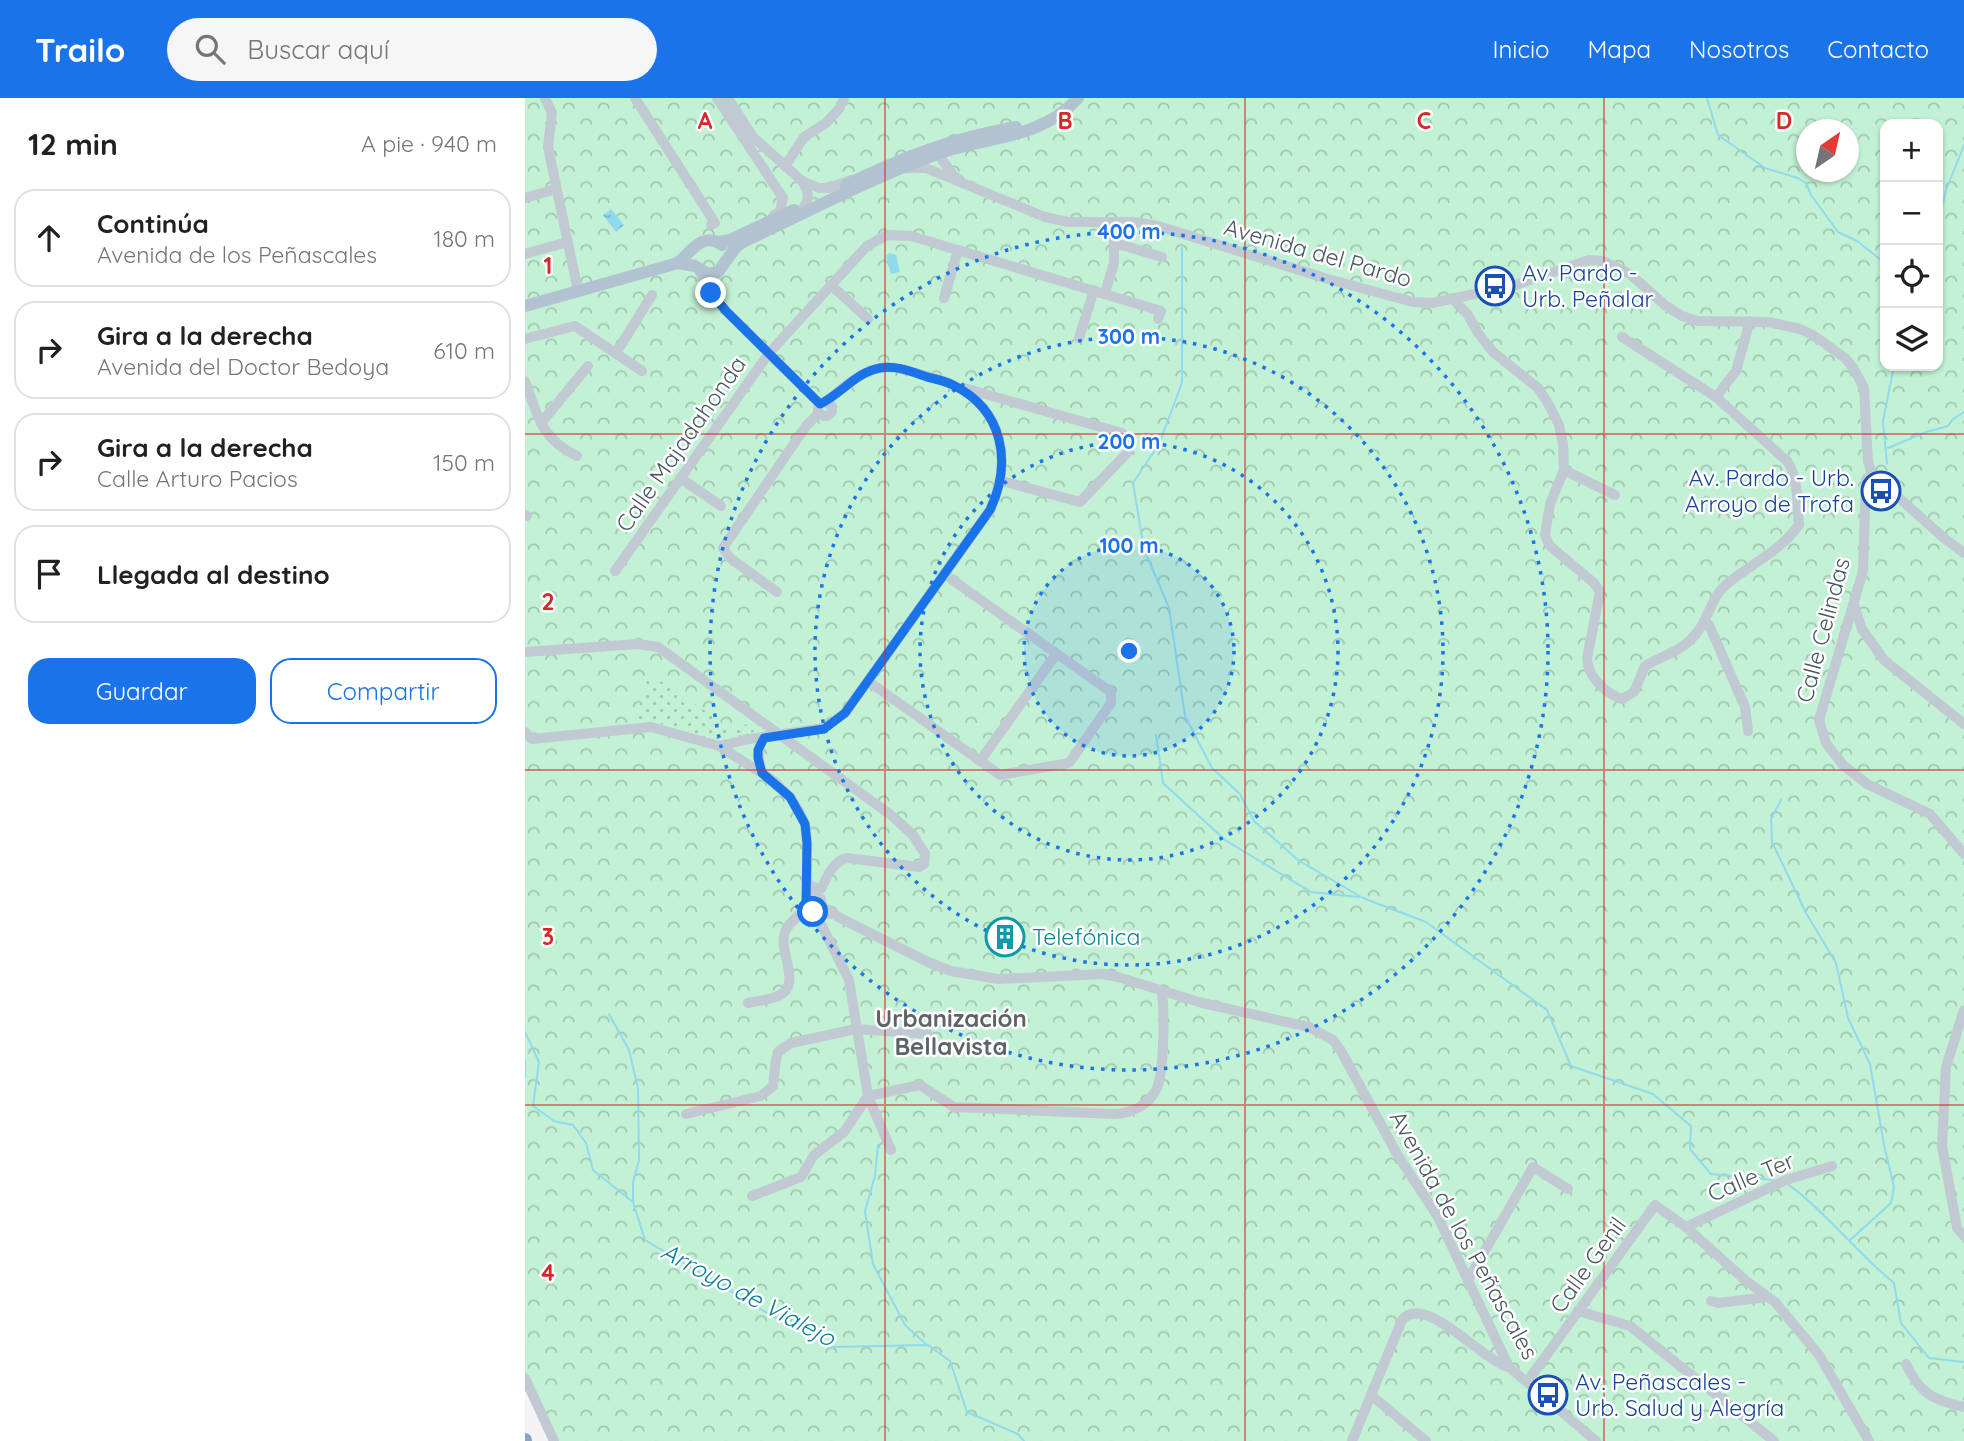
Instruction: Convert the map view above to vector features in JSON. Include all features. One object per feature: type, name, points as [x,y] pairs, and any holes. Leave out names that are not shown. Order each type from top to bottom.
[{"type":"main road","points":[[678,263],[708,274],[718,272],[736,247],[755,237],[904,168],[943,160],[956,148],[1030,131],[1049,123],[1076,100]]},
{"type":"main road","points":[[718,242],[730,240],[914,153],[950,141],[1048,118],[1076,100]]},
{"type":"main road","points":[[525,306],[678,263],[701,242],[718,242],[725,249],[727,259]]},
{"type":"main road","points":[[694,250],[693,261],[697,268]]},
{"type":"street","points":[[545,98],[551,113],[548,147],[578,291]]},
{"type":"street","points":[[635,98],[715,223],[711,225]]},
{"type":"street","points":[[717,98],[783,198],[780,211],[768,221]]},
{"type":"street","points":[[728,98],[753,137],[808,189],[809,197],[801,213],[755,237]]},
{"type":"street","points":[[764,171],[781,163],[804,137],[826,124],[839,109],[844,98]]},
{"type":"street","points":[[802,181],[820,188],[829,188],[927,153],[943,160],[953,175],[966,184]]},
{"type":"street","points":[[904,168],[937,169],[941,167],[943,160]]},
{"type":"street","name":"Avenida del Pardo","points":[[926,168],[1045,216],[1068,222],[1135,222],[1192,235],[1383,296],[1422,302],[1512,286],[1589,260],[1617,266],[1682,316],[1698,321],[1768,322],[1800,329],[1825,342],[1854,369],[1864,388],[1868,462],[1872,474]]},
{"type":"street","points":[[525,198],[556,189]]},
{"type":"street","points":[[1105,293],[1114,263],[1114,222]]},
{"type":"street","points":[[1115,241],[1135,222]]},
{"type":"street","name":"Avenida del Pardo","points":[[1090,223],[1115,241],[1162,257]]},
{"type":"street","name":"Calle Majadahonda","points":[[615,571],[769,352],[867,246],[887,235],[911,236],[1105,293],[1161,311],[1158,319]]},
{"type":"street","points":[[525,254],[567,242]]},
{"type":"street","points":[[944,298],[958,250]]},
{"type":"street","points":[[697,268],[711,293],[821,407],[826,416],[832,411],[843,389]]},
{"type":"street","points":[[711,293],[718,272]]},
{"type":"street","points":[[831,285],[867,319]]},
{"type":"street","points":[[1079,338],[1094,290]]},
{"type":"street","points":[[1468,295],[1468,315]]},
{"type":"street","points":[[616,353],[652,296]]},
{"type":"street","points":[[1452,298],[1468,315],[1493,352],[1538,388],[1559,425],[1564,471],[1550,504],[1545,535],[1550,546],[1594,583],[1599,592],[1587,659],[1588,668],[1592,677],[1617,697],[1625,699],[1634,692],[1645,666],[1674,653],[1695,635],[1714,598],[1726,584],[1787,541],[1799,525],[1792,469],[1787,461],[1716,397],[1622,337]]},
{"type":"street","points":[[1716,397],[1736,371],[1750,321]]},
{"type":"street","points":[[525,339],[575,326],[642,371]]},
{"type":"street","points":[[541,423],[588,366]]},
{"type":"street","points":[[777,592],[730,558],[723,548],[821,407],[862,374],[878,368],[893,367],[1122,433],[1131,442],[1128,452],[1080,502],[1002,481]]},
{"type":"street","points":[[525,382],[541,423],[551,440],[577,456]]},
{"type":"street","points":[[719,746],[749,739],[824,729],[835,723],[845,713],[990,510],[1002,481],[1002,449],[997,432],[971,396],[953,385]]},
{"type":"street","points":[[985,412],[989,403],[998,397]]},
{"type":"street","points":[[525,419],[537,412]]},
{"type":"street","points":[[1564,471],[1615,495]]},
{"type":"street","points":[[1872,474],[1944,538],[1964,552]]},
{"type":"street","name":"Calle Celindas","points":[[1872,474],[1866,479],[1863,571],[1832,668],[1819,720],[1826,743],[1843,765],[1867,783],[1930,814],[1964,854]]},
{"type":"street","points":[[680,478],[721,506]]},
{"type":"street","points":[[868,681],[1000,775],[1069,763],[1111,702],[1111,692],[944,574]]},
{"type":"street","points":[[1854,604],[1862,629],[1884,660],[1964,724]]},
{"type":"street","points":[[1704,621],[1709,625],[1745,706],[1748,732]]},
{"type":"street","points":[[525,652],[638,643],[653,645],[668,652],[903,824],[925,855],[924,864],[919,867],[840,859],[812,901],[784,933],[783,948],[790,972],[787,987],[778,996],[748,1003]]},
{"type":"street","points":[[981,761],[1056,654]]},
{"type":"street","points":[[529,736],[651,727],[719,746],[762,773],[790,797],[805,824],[812,901],[849,980],[868,1096],[891,1150]]},
{"type":"street","points":[[739,759],[764,738]]},
{"type":"street","points":[[762,773],[758,750],[764,738]]},
{"type":"street","points":[[739,759],[749,739]]},
{"type":"street","name":"Avenida de los Peñascales","points":[[812,901],[928,962],[951,971],[998,979],[1102,974],[1202,1003],[1309,1027],[1333,1040],[1397,1154],[1438,1217],[1509,1367],[1597,1441]]},
{"type":"street","points":[[752,1196],[801,1177],[814,1155],[843,1132],[868,1096],[920,1085],[954,1107],[1125,1114],[1135,1110],[1150,1098],[1160,1082],[1162,991]]},
{"type":"street","points":[[1964,1010],[1946,1067],[1942,1146],[1957,1228],[1964,1236]]},
{"type":"street","points":[[686,1114],[761,1096],[773,1086],[776,1059],[783,1047],[791,1043],[856,1029],[927,1034]]},
{"type":"street","name":"Calle Ter","points":[[1686,1227],[1786,1180],[1832,1166]]},
{"type":"street","points":[[1468,1280],[1533,1167],[1568,1189]]},
{"type":"street","name":"Calle Genil","points":[[1527,1382],[1655,1205],[1686,1227]]},
{"type":"street","points":[[1686,1227],[1775,1302],[1819,1355],[1869,1441]]},
{"type":"street","points":[[1711,1301],[1718,1303],[1766,1297]]},
{"type":"street","points":[[1578,1311],[1630,1325],[1774,1441]]},
{"type":"street","points":[[1352,1441],[1402,1320],[1407,1314],[1414,1312],[1434,1316],[1491,1359],[1509,1367]]},
{"type":"street","points":[[1906,1364],[1914,1383],[1924,1392],[1944,1403],[1964,1407]]},
{"type":"street","points":[[525,1378],[554,1441]]},
{"type":"street","points":[[1371,1395],[1426,1441]]},
{"type":"green space","points":[[525,98],[1964,98],[1964,1441],[553,1441],[525,1376]]},
{"type":"green space","points":[[648,677],[668,684],[727,727],[757,723],[760,726],[754,728],[754,732],[720,740],[657,723],[634,723]]},
{"type":"water","points":[[611,209],[624,225],[616,232],[603,215]]},
{"type":"water","points":[[890,253],[896,255],[900,272],[891,274],[886,256]]},
{"type":"waterway","points":[[1707,98],[1718,135],[1765,168],[1806,183],[1811,195],[1838,232],[1857,241],[1880,259]]},
{"type":"waterway","points":[[1943,203],[1964,145]]},
{"type":"waterway","points":[[1182,248],[1182,383],[1159,444],[1133,483],[1144,549],[1169,608],[1185,716],[1212,768],[1240,794],[1254,821],[1298,860],[1363,898],[1426,922],[1547,1010],[1571,1066],[1653,1094],[1691,1126],[1690,1149],[1711,1174],[1774,1180]]},
{"type":"waterway","points":[[1887,464],[1883,421],[1893,371]]},
{"type":"waterway","points":[[1888,448],[1948,426],[1964,412]]},
{"type":"waterway","points":[[1156,735],[1163,783],[1225,840],[1311,892],[1359,897]]},
{"type":"waterway","points":[[1781,800],[1771,819],[1772,842],[1806,913],[1836,963],[1848,1018],[1870,1064],[1894,1187],[1891,1203],[1850,1240]]},
{"type":"waterway","points":[[609,1014],[629,1050],[638,1088],[639,1160],[633,1183],[633,1201]]},
{"type":"waterway","name":"Arroyo de Vialejo","points":[[525,1032],[539,1062],[533,1106],[554,1121],[573,1125],[586,1143],[593,1170],[633,1202],[645,1240],[767,1313],[832,1347],[928,1345],[950,1361],[967,1412],[1018,1434],[1024,1441]]},
{"type":"waterway","points":[[525,1060],[525,1077]]},
{"type":"waterway","points":[[878,1145],[875,1176],[865,1211],[873,1264],[905,1325],[927,1345]]},
{"type":"waterway","points":[[1789,1185],[1894,1283],[1901,1323],[1929,1358],[1964,1362]]},
{"type":"place","name":"Av. Pardo - Urb. Peñalar","points":[[1495,286]]},
{"type":"place","name":"Av. Pardo - Urb. Arroyo de Trofa","points":[[1881,491]]},
{"type":"place","name":"Telefónica","points":[[1005,937]]},
{"type":"place","name":"Av. Peñascales - Urb. Salud y Alegría","points":[[1548,1395]]},
{"type":"district","name":"Urbanización Bellavista","points":[[951,1033]]},
{"type":"route","points":[[711,293],[820,404],[862,374],[878,368],[908,370],[953,385],[971,396],[989,418],[1002,449],[1002,481],[990,510],[845,713],[824,729],[764,738],[758,750],[762,773],[790,797],[805,824],[806,904],[813,912]]}]
